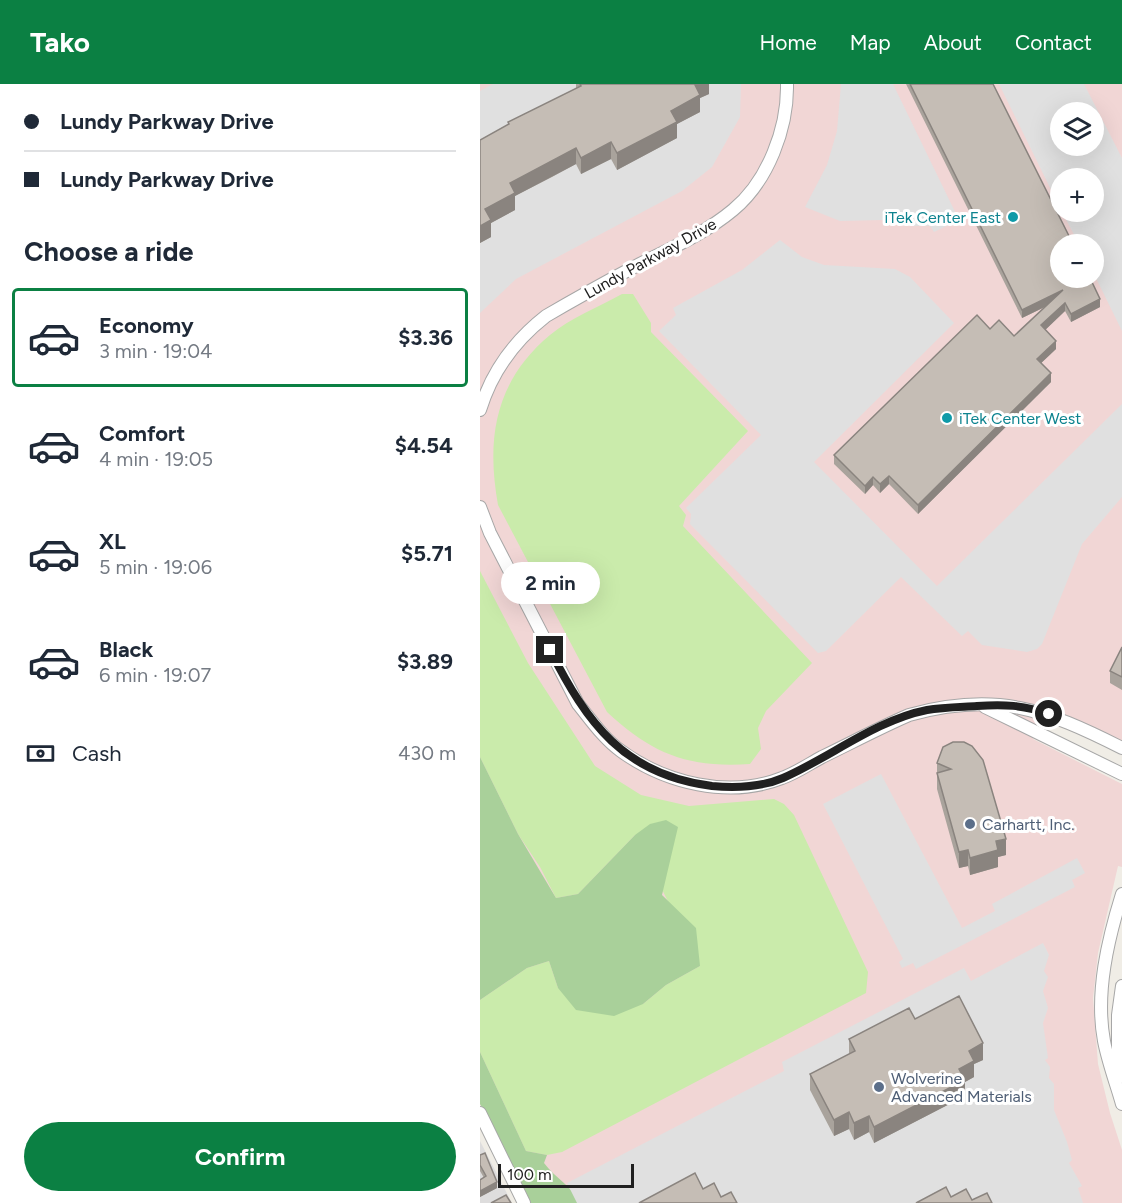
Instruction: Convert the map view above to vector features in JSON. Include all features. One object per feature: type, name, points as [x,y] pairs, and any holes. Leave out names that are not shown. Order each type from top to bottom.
[{"type":"street","name":"Lundy Parkway Drive","points":[[480,410],[486,391],[506,355],[539,321],[575,299],[698,235],[734,209],[759,179],[780,139],[788,104],[787,84]]},
{"type":"street","points":[[480,507],[495,543],[578,704],[596,727],[619,750],[654,771],[689,783],[728,788],[758,784],[782,778],[909,715],[927,710],[1008,704],[1036,710],[1075,724],[1122,748]]},
{"type":"street","points":[[981,706],[1033,728],[1122,774]]},
{"type":"street","points":[[1120,1097],[1104,1041],[1101,1018],[1108,944],[1122,894]]},
{"type":"street","points":[[1120,1097],[1118,1015],[1122,986]]},
{"type":"street","points":[[480,1113],[524,1203]]},
{"type":"shaded area","points":[[480,84],[1122,84],[1122,745],[1045,707],[1033,739],[1122,784],[1122,867],[1118,866],[1098,953],[1093,998],[1098,1064],[1122,1150],[1122,1203],[531,1203],[480,1104]]},
{"type":"shaded area","points":[[493,84],[741,84],[740,117],[712,167],[682,191],[516,279],[480,313],[480,91]]},
{"type":"shaded area","points":[[841,84],[893,84],[959,220],[934,232],[930,226],[910,226],[882,220],[840,221],[805,207],[827,165],[837,131]]},
{"type":"shaded area","points":[[999,84],[1084,84],[1093,102],[1050,102],[1050,156],[1104,156],[1104,123],[1122,158],[1122,331],[1101,288],[1104,288],[1104,234],[1074,234],[1067,222],[1104,222],[1104,168],[1050,168],[1050,188]]},
{"type":"shaded area","points":[[780,240],[802,257],[824,265],[895,269],[910,277],[954,323],[814,462],[937,586],[1122,404],[1122,497],[1082,544],[1042,644],[1037,649],[1027,652],[982,645],[968,631],[962,636],[901,577],[826,651],[818,653],[690,524],[691,514],[686,508],[761,435],[659,331],[676,315],[673,308],[742,270]]},
{"type":"shaded area","points":[[881,774],[962,928],[995,911],[992,904],[1077,858],[1085,873],[1072,880],[1075,887],[916,969],[913,963],[902,968],[899,962],[903,959],[823,804]]},
{"type":"shaded area","points":[[1043,943],[1049,955],[1044,971],[1048,977],[1043,991],[1048,1008],[1043,1023],[1048,1058],[1045,1060],[1050,1067],[1049,1078],[1054,1084],[1054,1110],[1067,1142],[1072,1160],[1069,1163],[1082,1186],[1078,1188],[1083,1203],[577,1203],[567,1183],[784,1071],[782,1062],[964,968],[971,981]]},
{"type":"shaded area","points":[[480,1141],[512,1203],[480,1203]]},
{"type":"green space","points":[[622,294],[633,294],[651,323],[651,332],[748,431],[679,506],[686,515],[683,526],[812,663],[766,711],[758,728],[761,749],[750,764],[708,763],[672,755],[640,738],[607,712],[498,505],[493,457],[495,434],[506,391],[517,372],[531,353],[558,329]]},
{"type":"green space","points":[[480,571],[528,663],[595,766],[641,795],[689,806],[774,799],[784,804],[794,815],[868,972],[866,993],[562,1152],[547,1155],[526,1151],[480,1052],[480,1000],[527,968],[549,961],[558,988],[643,1004],[666,985],[700,966],[635,835],[578,894],[556,898],[540,867],[518,834],[480,757]]},
{"type":"green space","points":[[480,757],[518,834],[556,898],[578,894],[635,835],[650,824],[666,820],[678,827],[662,895],[696,928],[700,966],[666,985],[643,1004],[614,1016],[576,1010],[558,988],[549,961],[527,968],[480,1000]]},
{"type":"green space","points":[[480,1052],[526,1151],[547,1155],[544,1163],[573,1192],[580,1203],[531,1203],[480,1104]]},
{"type":"building","points":[[580,84],[696,84],[700,95],[671,111],[677,122],[617,153],[611,142],[581,158],[576,148],[510,183],[515,193],[485,209],[491,220],[480,226],[480,140],[509,124],[508,122],[581,86]]},
{"type":"building","points":[[910,84],[993,84],[1050,198],[1050,222],[1062,222],[1068,234],[1050,234],[1050,288],[1095,288],[1100,299],[1071,314],[1065,303],[1041,325],[1056,341],[1037,359],[1051,373],[918,505],[889,476],[880,484],[873,477],[865,486],[834,455],[977,315],[990,329],[999,320],[1014,336],[1063,290],[1022,310]]},
{"type":"building","points":[[1122,647],[1122,677],[1110,671]]},
{"type":"building","points":[[953,742],[964,742],[972,746],[983,760],[1006,839],[996,841],[998,850],[970,858],[968,850],[959,852],[937,773],[951,769],[937,763],[943,747]]},
{"type":"building","points":[[959,996],[983,1043],[969,1051],[974,1061],[959,1069],[965,1080],[874,1127],[869,1116],[854,1123],[849,1112],[834,1120],[810,1074],[855,1051],[849,1039],[909,1008],[915,1019]]},
{"type":"building","points":[[485,1153],[497,1182],[480,1191],[480,1180],[486,1176],[480,1165],[480,1155]]},
{"type":"building","points":[[695,1173],[703,1189],[714,1183],[721,1197],[731,1192],[737,1203],[639,1203]]},
{"type":"building","points":[[946,1187],[951,1197],[966,1189],[972,1200],[987,1193],[992,1203],[916,1203]]},
{"type":"building","points":[[506,1195],[511,1203],[491,1203]]},
{"type":"place","name":"iTek Center East","points":[[1013,217]]},
{"type":"place","name":"iTek Center West","points":[[947,418]]},
{"type":"place","name":"Carhartt, Inc.","points":[[970,824]]},
{"type":"place","name":"Wolverine Advanced Materials","points":[[879,1087]]},
{"type":"route","points":[[550,650],[578,704],[596,727],[619,750],[654,771],[689,783],[728,788],[782,778],[879,728],[927,710],[1008,704],[1049,714]]}]
